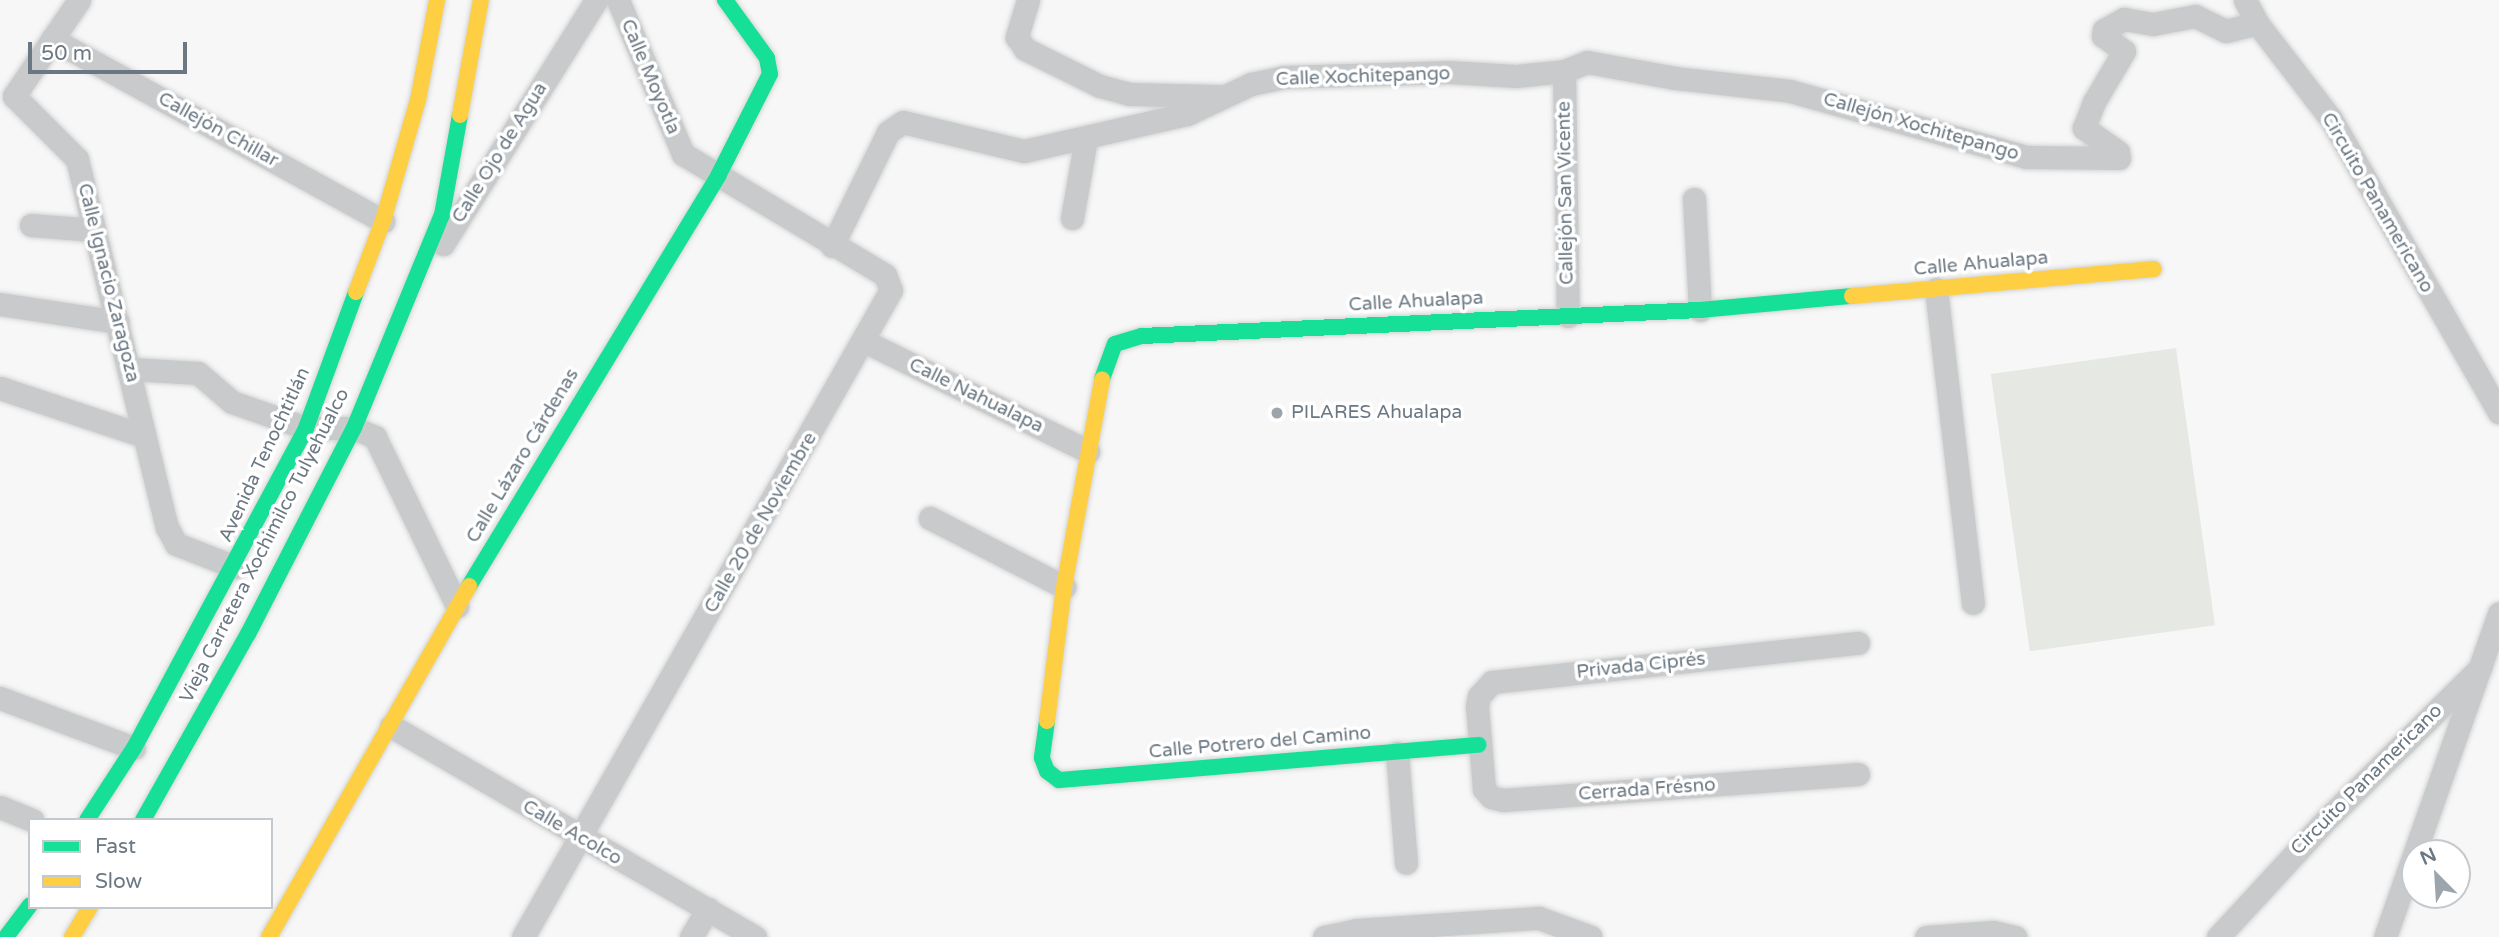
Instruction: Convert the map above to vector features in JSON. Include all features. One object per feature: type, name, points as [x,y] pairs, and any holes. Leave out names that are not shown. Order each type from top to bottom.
[{"type":"street","name":"Calle Ignacio Zaragoza","points":[[79,0],[7,100],[77,159],[131,369],[144,436],[167,527],[176,544],[235,567]]},
{"type":"street","name":"Avenida Tenochtitlán","points":[[88,818],[134,748],[235,567],[368,301],[383,221],[418,100],[437,0]]},
{"type":"street","name":"Vieja Carretera Xochimilco Tulyehualco","points":[[144,818],[248,634],[354,428],[442,215],[481,0]]},
{"type":"street","name":"Calle Ojo de Agua","points":[[404,306],[596,0]]},
{"type":"street","name":"Calle Moyotla","points":[[618,0],[683,155],[718,176]]},
{"type":"street","name":"Calle Lázaro Cárdenas","points":[[269,937],[457,606],[718,176],[770,66],[725,0]]},
{"type":"street","points":[[1028,0],[1017,37],[1035,54],[1100,86],[1130,94],[1221,96]]},
{"type":"street","name":"Circuito Panamericano","points":[[2245,0],[2258,23],[2331,119],[2493,393],[2499,412]]},
{"type":"street","name":"Callejón Xochitepango","points":[[1564,71],[1587,62],[1675,78],[1790,91],[2026,157],[2119,158],[2118,152],[2084,128],[2094,102],[2124,51],[2103,36],[2104,30],[2124,19],[2153,24],[2194,16],[2226,31],[2258,23]]},
{"type":"street","name":"Callejón Chillar","points":[[52,39],[383,221]]},
{"type":"street","name":"Calle Xochitepango","points":[[832,246],[893,124],[903,122],[1024,151],[1187,114],[1221,96],[1283,77],[1449,72],[1516,76],[1564,71]]},
{"type":"street","name":"Callejón San Vicente","points":[[1564,71],[1568,316]]},
{"type":"street","points":[[1072,218],[1086,139]]},
{"type":"street","name":"Calle 20 de Noviembre","points":[[523,937],[891,290],[891,281],[718,176]]},
{"type":"street","points":[[1694,199],[1700,310]]},
{"type":"street","points":[[31,226],[94,230]]},
{"type":"street","name":"Calle Ahualapa","points":[[1047,771],[1042,758],[1064,587],[1104,368],[1115,344],[1142,335],[1700,310],[2154,269]]},
{"type":"street","points":[[1936,289],[1973,603]]},
{"type":"street","points":[[368,301],[404,306]]},
{"type":"street","points":[[0,304],[118,322]]},
{"type":"street","name":"Calle Nahualapa","points":[[864,341],[1088,451]]},
{"type":"street","points":[[131,369],[198,373],[224,398],[306,429],[354,428],[380,442],[457,606]]},
{"type":"street","points":[[0,388],[144,436]]},
{"type":"street","points":[[930,519],[1064,587]]},
{"type":"street","name":"Circuito Panamericano","points":[[2218,937],[2328,818],[2480,668],[2499,614]]},
{"type":"street","name":"Privada Ciprés","points":[[1479,745],[1479,696],[1492,682],[1858,643]]},
{"type":"street","points":[[2385,937],[2480,668]]},
{"type":"street","points":[[0,698],[134,748]]},
{"type":"street","name":"Calle Acolco","points":[[391,726],[580,840],[754,937]]},
{"type":"street","name":"Calle Potrero del Camino","points":[[1047,771],[1059,780],[1479,745]]},
{"type":"street","name":"Cerrada Frésno","points":[[1479,745],[1484,789],[1491,797],[1503,800],[1858,774]]},
{"type":"street","points":[[1397,753],[1406,863]]},
{"type":"street","points":[[0,807],[28,818]]},
{"type":"street","points":[[6,937],[28,908]]},
{"type":"street","points":[[691,937],[708,909]]},
{"type":"street","points":[[72,937],[82,910]]},
{"type":"street","points":[[1324,937],[1356,930],[1539,918],[1591,937]]},
{"type":"street","points":[[1926,937],[1993,932],[2015,937]]},
{"type":"shaded area","points":[[2176,348],[2215,625],[2030,651],[1991,374]]},
{"type":"traffic: fast","points":[[469,586],[718,176],[770,74],[767,58],[725,0]]},
{"type":"traffic: fast","points":[[144,818],[248,634],[354,428],[442,215],[460,115]]},
{"type":"traffic: fast","points":[[88,818],[134,748],[306,428],[356,292]]},
{"type":"traffic: fast","points":[[1102,379],[1115,344],[1142,336],[1700,310],[1852,296]]},
{"type":"traffic: fast","points":[[1047,721],[1042,758],[1047,771],[1059,780],[1479,745]]},
{"type":"traffic: fast","points":[[6,937],[28,908]]},
{"type":"traffic: slow","points":[[356,292],[383,221],[418,100],[437,0]]},
{"type":"traffic: slow","points":[[460,115],[481,0]]},
{"type":"traffic: slow","points":[[1852,296],[2154,269]]},
{"type":"traffic: slow","points":[[1047,721],[1064,587],[1102,379]]},
{"type":"traffic: slow","points":[[269,937],[469,586]]},
{"type":"traffic: slow","points":[[72,937],[89,909]]},
{"type":"place","name":"PILARES Ahualapa","points":[[1277,413]]}]
